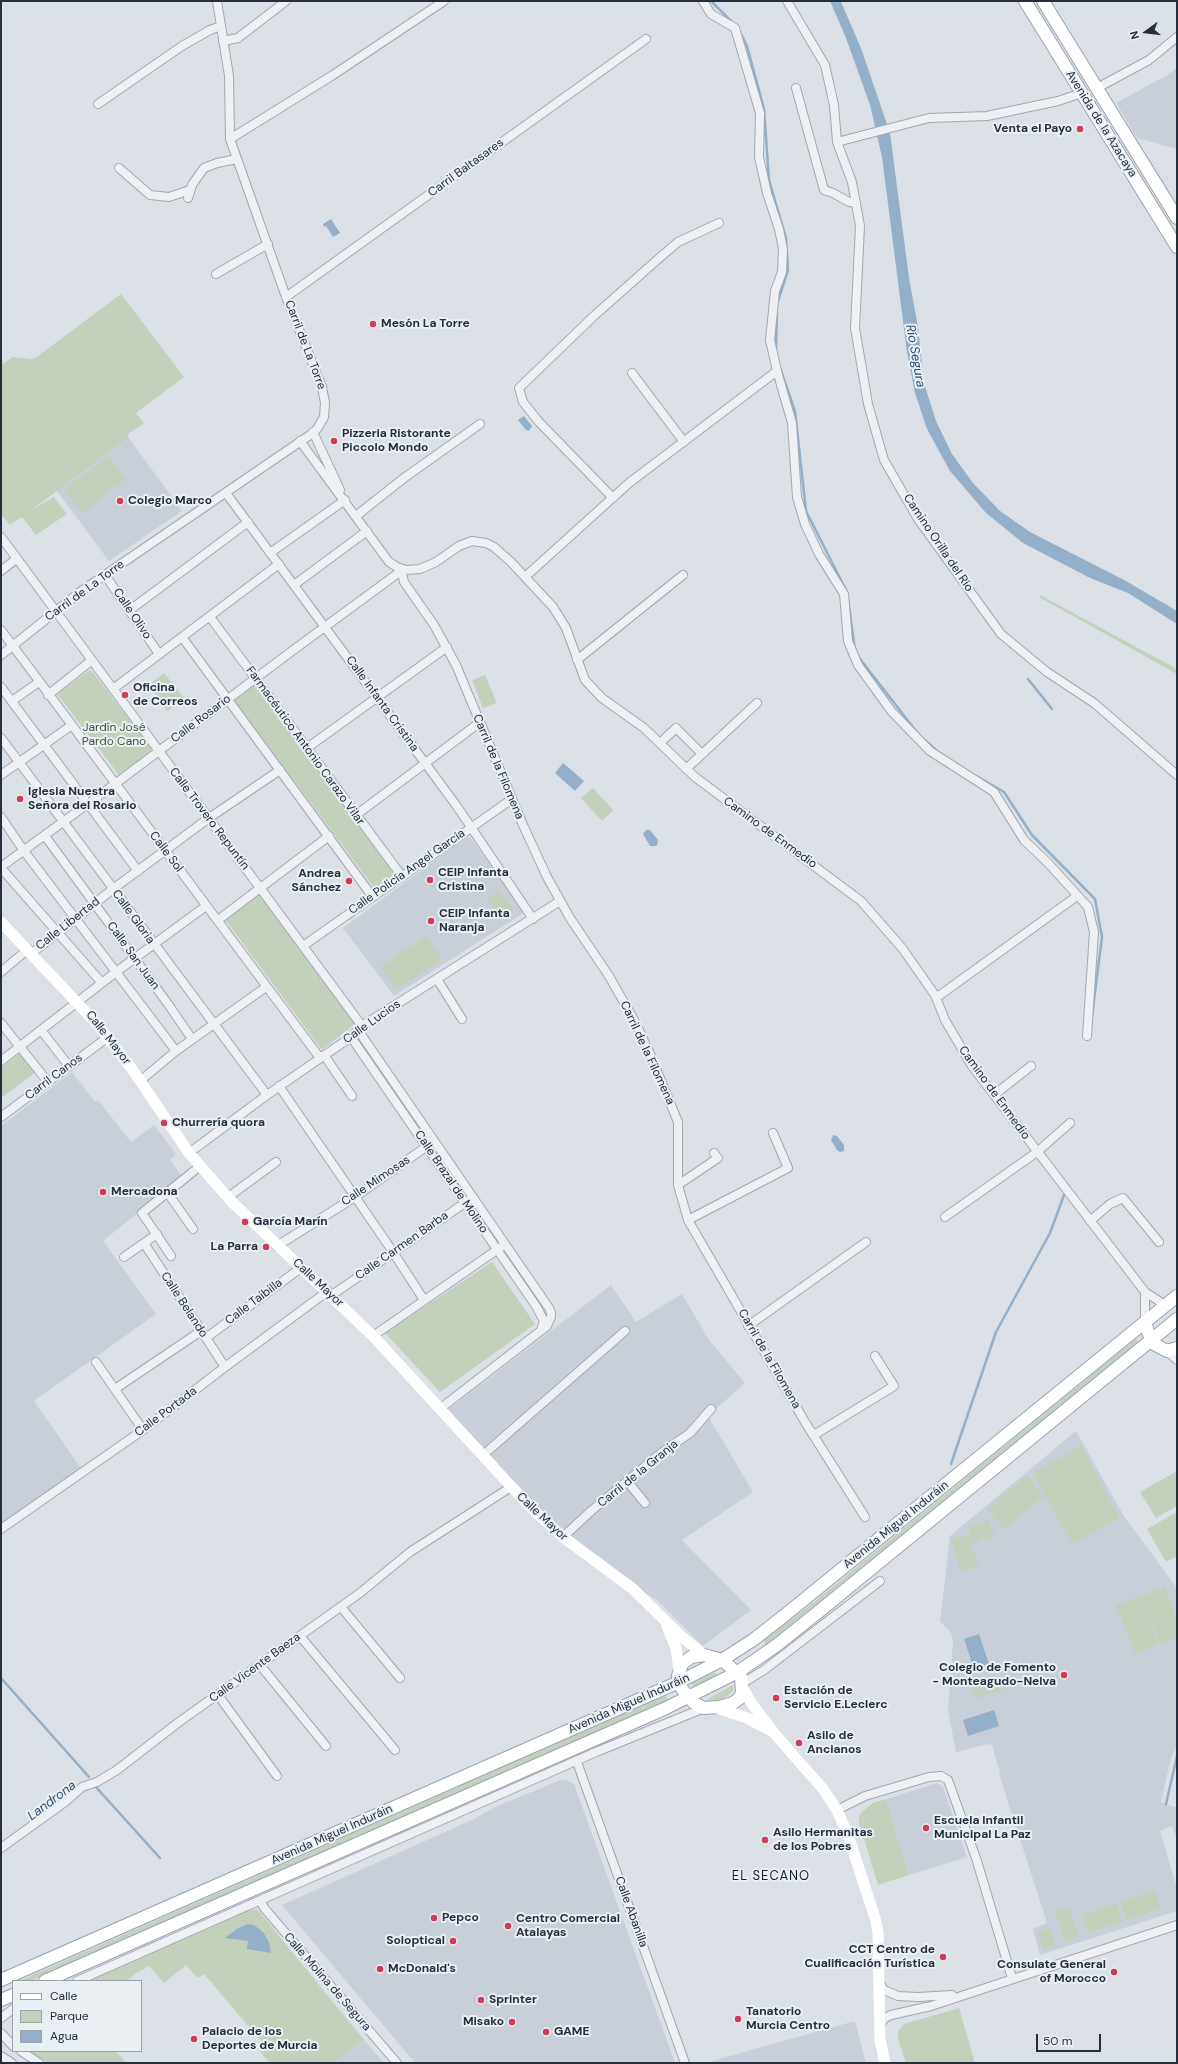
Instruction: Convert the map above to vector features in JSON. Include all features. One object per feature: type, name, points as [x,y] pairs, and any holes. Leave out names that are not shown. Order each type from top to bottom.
[{"type":"main road","name":"Avenida de la Azacaya","points":[[1025,1],[1177,247]]},
{"type":"main road","name":"Avenida de la Azacaya","points":[[1043,1],[1177,218]]},
{"type":"main road","name":"Calle Mayor","points":[[1,922],[78,1002],[108,1037],[189,1153],[227,1198],[277,1246],[330,1293],[373,1336],[441,1408],[511,1487],[563,1537],[633,1589],[662,1618],[704,1655]]},
{"type":"main road","name":"Avenida Miguel Induráin","points":[[1,1980],[679,1682],[722,1660],[753,1640],[785,1615],[1177,1296]]},
{"type":"main road","points":[[1165,1305],[1177,1318]]},
{"type":"main road","name":"Avenida Miguel Induráin","points":[[47,1980],[689,1698],[741,1681],[777,1645],[1152,1340],[1177,1318]]},
{"type":"main road","points":[[1145,1322],[1152,1340],[1172,1350]]},
{"type":"main road","name":"Calle Mayor","points":[[662,1618],[676,1648],[679,1670]]},
{"type":"main road","points":[[774,1733],[747,1718],[694,1703],[679,1682],[679,1670],[684,1661],[695,1656],[704,1655],[722,1660],[741,1681],[750,1701],[774,1733],[813,1776],[837,1810],[853,1848],[875,1918],[879,1947],[878,1981],[881,2047],[885,2063]]},
{"type":"main road","points":[[709,1708],[730,1705],[737,1700],[741,1695],[741,1681]]},
{"type":"main road","points":[[1,2000],[12,1995]]},
{"type":"street","name":"Carril de La Torre","points":[[1,655],[55,612],[106,575],[313,432],[320,423],[325,412],[322,387],[286,297],[230,139],[228,76],[217,1]]},
{"type":"street","points":[[223,41],[238,38],[286,1]]},
{"type":"street","points":[[230,139],[334,75],[444,1]]},
{"type":"street","points":[[703,1],[712,14],[735,28],[760,113],[759,157],[767,193],[783,249],[782,272],[775,291],[771,318],[770,340],[776,371],[792,423],[797,497],[805,524],[819,554],[844,594],[848,641],[858,665],[892,712],[930,751],[994,792],[1024,840],[1088,907],[1094,932],[1088,1036]]},
{"type":"street","name":"Camino Orilla del Río","points":[[787,1],[825,66],[834,105],[837,142],[852,182],[860,226],[855,328],[868,404],[884,460],[918,519],[1001,634],[1047,672],[1094,702],[1177,775]]},
{"type":"street","points":[[98,104],[182,46],[210,30],[221,26]]},
{"type":"street","points":[[1097,88],[1149,60],[1177,37]]},
{"type":"street","name":"Carril Baltasares","points":[[286,297],[646,39]]},
{"type":"street","points":[[796,88],[824,190],[849,202],[856,203]]},
{"type":"street","points":[[837,142],[929,118],[988,116],[1058,101],[1082,93]]},
{"type":"street","points":[[119,168],[150,195],[169,197],[189,194],[192,184],[204,168],[217,163],[237,159]]},
{"type":"street","points":[[613,498],[539,422],[523,402],[519,388],[595,315],[678,242],[719,223]]},
{"type":"street","points":[[216,274],[268,244]]},
{"type":"street","points":[[525,577],[629,483],[776,371]]},
{"type":"street","points":[[632,373],[684,442]]},
{"type":"street","points":[[356,516],[404,478],[480,424]]},
{"type":"street","points":[[313,432],[344,500]]},
{"type":"street","points":[[300,441],[330,484],[344,500],[389,562],[401,570]]},
{"type":"street","name":"Calle Infanta Cristina","points":[[226,493],[425,763],[533,919]]},
{"type":"street","points":[[270,553],[344,500]]},
{"type":"street","points":[[130,610],[248,522]]},
{"type":"street","points":[[294,586],[367,531]]},
{"type":"street","name":"Calle Trovero Repuntín","points":[[1,537],[303,946],[360,1028],[434,1142],[549,1308],[551,1317],[549,1322],[541,1331]]},
{"type":"street","name":"Camino de Enmedio","points":[[401,570],[412,570],[428,566],[465,543],[479,541],[494,547],[525,577],[560,616],[566,628],[585,680],[602,698],[644,728],[686,769],[755,823],[861,901],[902,948],[936,998],[945,1020],[968,1059],[994,1095],[1145,1292],[1165,1305]]},
{"type":"street","points":[[1,571],[16,559]]},
{"type":"street","points":[[114,689],[279,564]]},
{"type":"street","name":"Calle Rosario","points":[[1,868],[89,804],[401,570]]},
{"type":"street","name":"Carril de la Filomena","points":[[401,570],[404,582],[447,647],[512,799],[544,870],[560,901],[609,976],[634,1020],[678,1122],[678,1185],[688,1220],[748,1326],[865,1518]]},
{"type":"street","name":"Calle Olivo","points":[[106,575],[159,654]]},
{"type":"street","points":[[577,660],[683,575]]},
{"type":"street","name":"Farmacéutico Antonio Carazo Vilar","points":[[210,617],[400,875]]},
{"type":"street","name":"Calle Sol","points":[[1,630],[48,695],[218,920],[266,987],[352,1096]]},
{"type":"street","points":[[182,637],[372,896]]},
{"type":"street","points":[[307,748],[447,647]]},
{"type":"street","points":[[48,695],[92,660]]},
{"type":"street","points":[[12,701],[39,682]]},
{"type":"street","points":[[1,687],[138,871]]},
{"type":"street","points":[[686,769],[757,703]]},
{"type":"street","points":[[356,816],[479,723]]},
{"type":"street","points":[[1,775],[72,725]]},
{"type":"street","points":[[660,743],[676,728],[702,754]]},
{"type":"street","name":"Calle Gloria","points":[[1,738],[153,945],[267,1095]]},
{"type":"street","name":"Calle Libertad","points":[[1,972],[58,933],[113,889],[208,818],[280,770]]},
{"type":"street","name":"Calle Policía Angel García","points":[[303,946],[400,875],[512,799]]},
{"type":"street","points":[[1,818],[24,851],[176,1051]]},
{"type":"street","name":"Calle San Juan","points":[[45,836],[135,958],[192,1039]]},
{"type":"street","points":[[218,920],[329,836]]},
{"type":"street","points":[[1,868],[102,983]]},
{"type":"street","points":[[936,998],[1077,896]]},
{"type":"street","name":"Calle Lucios","points":[[189,1153],[279,1086],[351,1037],[360,1028],[560,901]]},
{"type":"street","points":[[1,1061],[116,972],[206,906]]},
{"type":"street","points":[[437,979],[462,1019]]},
{"type":"street","points":[[140,1081],[192,1039],[266,987]]},
{"type":"street","points":[[1,1023],[48,1082]]},
{"type":"street","points":[[41,1030],[69,1066]]},
{"type":"street","name":"Carril Canos","points":[[1,1117],[108,1037]]},
{"type":"street","name":"Calle Brazal de Molino","points":[[351,1037],[542,1315],[544,1321],[541,1331]]},
{"type":"street","points":[[994,1095],[1031,1066]]},
{"type":"street","points":[[279,1086],[393,1252],[424,1300]]},
{"type":"street","points":[[945,1217],[1037,1152],[1070,1123]]},
{"type":"street","points":[[688,1220],[788,1168],[773,1133]]},
{"type":"street","name":"Calle Mimosas","points":[[277,1246],[355,1197],[434,1142]]},
{"type":"street","points":[[678,1185],[718,1158],[714,1153]]},
{"type":"street","points":[[227,1198],[276,1162]]},
{"type":"street","points":[[171,1256],[142,1213],[200,1166]]},
{"type":"street","points":[[168,1192],[193,1228]]},
{"type":"street","name":"Calle Carmen Barba","points":[[330,1293],[473,1197]]},
{"type":"street","points":[[1090,1221],[1110,1204],[1123,1198],[1159,1242]]},
{"type":"street","points":[[124,1257],[157,1234]]},
{"type":"street","points":[[748,1326],[866,1242]]},
{"type":"street","name":"Calle Belando","points":[[144,1243],[225,1367]]},
{"type":"street","points":[[373,1336],[505,1244]]},
{"type":"street","name":"Calle Taibilla","points":[[206,1338],[302,1267]]},
{"type":"street","points":[[1145,1292],[1145,1322]]},
{"type":"street","name":"Calle Portada","points":[[1,1529],[143,1430],[225,1367],[330,1293]]},
{"type":"street","points":[[114,1389],[201,1331]]},
{"type":"street","points":[[441,1408],[541,1331]]},
{"type":"street","points":[[482,1456],[625,1331]]},
{"type":"street","points":[[1172,1350],[1177,1360]]},
{"type":"street","points":[[814,1435],[894,1386],[875,1356]]},
{"type":"street","points":[[96,1362],[143,1430]]},
{"type":"street","name":"Carril de la Granja","points":[[563,1537],[627,1482],[690,1433],[711,1410]]},
{"type":"street","points":[[627,1482],[645,1503]]},
{"type":"street","name":"Calle Vicente Baeza","points":[[1,1848],[65,1802],[82,1787],[97,1782],[117,1770],[341,1606],[410,1552],[511,1487]]},
{"type":"street","points":[[741,1681],[764,1670],[880,1580]]},
{"type":"street","points":[[341,1606],[400,1678]]},
{"type":"street","points":[[300,1636],[395,1750]]},
{"type":"street","points":[[260,1665],[326,1746]]},
{"type":"street","points":[[218,1695],[277,1776]]},
{"type":"street","points":[[79,1980],[577,1762],[623,1740],[709,1708]]},
{"type":"street","name":"Calle Abanilla","points":[[577,1762],[685,2063]]},
{"type":"street","points":[[837,1810],[865,1796],[929,1776],[941,1776],[948,1780],[976,1858],[1012,1978]]},
{"type":"street","name":"Calle Molina de Segura","points":[[260,1901],[265,1910],[396,2063]]},
{"type":"street","points":[[880,2024],[885,2018],[891,2015],[931,2006],[1012,1978],[1177,1925]]},
{"type":"street","points":[[878,1981],[884,1990],[898,1996],[927,1997],[964,1994]]},
{"type":"street","points":[[1,2018],[12,2010]]},
{"type":"street","points":[[1,2033],[12,2045]]},
{"type":"street","points":[[22,2052],[39,2063]]},
{"type":"street","points":[[1,2056],[12,2063]]},
{"type":"shaded area","points":[[1177,67],[1177,149],[1137,138],[1116,103],[1171,73]]},
{"type":"shaded area","name":"Colegio Marco","points":[[129,438],[182,511],[109,561],[57,491]]},
{"type":"shaded area","name":"CEIP Infanta Naranja","points":[[466,837],[470,837],[523,910],[522,914],[394,996],[343,928]]},
{"type":"shaded area","points":[[72,1072],[95,1102],[98,1100],[131,1142],[154,1125],[176,1154],[170,1160],[182,1177],[103,1241],[156,1314],[34,1401],[85,1474],[1,1532],[1,1126]]},
{"type":"shaded area","points":[[611,1285],[636,1322],[682,1294],[709,1340],[745,1383],[708,1416],[753,1492],[682,1540],[751,1610],[703,1646],[657,1600],[618,1577],[563,1537],[445,1412]]},
{"type":"shaded area","name":"Colegio de Fomento - Monteagudo-Nelva","points":[[1076,1431],[1124,1516],[1177,1588],[1177,1746],[1171,1758],[1161,1802],[1177,1808],[1177,1839],[1172,1826],[1160,1831],[1177,1888],[1177,1911],[1040,1955],[1033,1929],[1047,1923],[999,1774],[1000,1773],[992,1745],[988,1744],[956,1752],[948,1710],[953,1641],[951,1633],[940,1621],[950,1536]]},
{"type":"shaded area","name":"Centro Comercial Atalayas","points":[[561,1780],[566,1780],[574,1784],[675,2063],[415,2063],[282,1905],[472,1820],[495,1807]]},
{"type":"shaded area","name":"Escuela Infantil Municipal La Paz","points":[[937,1783],[943,1787],[967,1857],[909,1875],[886,1799]]},
{"type":"shaded area","points":[[855,2021],[866,2063],[711,2063],[712,2061]]},
{"type":"shaded area","points":[[364,2040],[384,2063],[333,2063]]},
{"type":"green space","points":[[121,294],[184,377],[136,413],[144,423],[127,435],[129,438],[30,511],[54,497],[67,514],[36,535],[22,517],[10,525],[1,514],[1,365],[13,357],[32,359],[38,356]]},
{"type":"green space","points":[[109,456],[126,479],[82,513],[64,490]]},
{"type":"green space","points":[[1040,595],[1175,668],[1177,674],[1039,597]]},
{"type":"green space","name":"Jardín José Pardo Cano","points":[[90,670],[151,748],[151,752],[119,775],[58,695],[61,691]]},
{"type":"green space","points":[[164,673],[185,699],[167,711],[149,685]]},
{"type":"green space","points":[[485,675],[497,703],[483,708],[472,680]]},
{"type":"green space","points":[[254,686],[395,875],[375,889],[234,700]]},
{"type":"green space","points":[[593,788],[613,810],[602,821],[581,798]]},
{"type":"green space","points":[[499,890],[513,909],[500,918],[487,899]]},
{"type":"green space","points":[[258,892],[355,1024],[322,1050],[224,918]]},
{"type":"green space","points":[[427,936],[442,960],[396,989],[381,966]]},
{"type":"green space","points":[[21,1053],[36,1072],[1,1098],[1,1068]]},
{"type":"green space","points":[[492,1262],[535,1324],[440,1392],[385,1333]]},
{"type":"green space","points":[[1135,1339],[1138,1342],[1136,1344],[766,1645],[763,1640],[814,1602]]},
{"type":"green space","points":[[1081,1446],[1120,1518],[1072,1544],[1033,1472]]},
{"type":"green space","points":[[1177,1471],[1177,1506],[1156,1518],[1140,1492]]},
{"type":"green space","points":[[1027,1476],[1044,1496],[1004,1529],[987,1509]]},
{"type":"green space","points":[[1177,1512],[1177,1556],[1166,1562],[1147,1529]]},
{"type":"green space","points":[[989,1520],[995,1537],[985,1540],[979,1523]]},
{"type":"green space","points":[[978,1523],[983,1540],[973,1543],[968,1526]]},
{"type":"green space","points":[[969,1535],[978,1567],[961,1572],[951,1540]]},
{"type":"green space","points":[[1165,1587],[1177,1619],[1177,1638],[1160,1644],[1141,1596]]},
{"type":"green space","points":[[1140,1596],[1158,1645],[1135,1654],[1116,1605]]},
{"type":"green space","points":[[715,1672],[717,1677],[694,1688],[692,1683]]},
{"type":"green space","points":[[999,1676],[1003,1690],[974,1699],[970,1686]]},
{"type":"green space","points":[[733,1685],[733,1691],[726,1697],[715,1701],[706,1700]]},
{"type":"green space","points":[[666,1695],[668,1701],[33,1980],[21,1980]]},
{"type":"green space","points":[[886,1799],[909,1875],[878,1885],[859,1823],[859,1816],[873,1803]]},
{"type":"green space","points":[[1155,1890],[1161,1909],[1126,1920],[1120,1902]]},
{"type":"green space","points":[[1117,1903],[1123,1922],[1088,1933],[1082,1915]]},
{"type":"green space","points":[[1069,1908],[1079,1937],[1065,1942],[1055,1912]]},
{"type":"green space","points":[[257,1909],[364,2040],[333,2063],[267,2063],[269,2062],[257,2048],[262,2042],[204,1974],[198,1978],[186,1965],[164,1983],[149,1966],[128,1980],[89,1980],[247,1910]]},
{"type":"green space","points":[[1050,1928],[1055,1946],[1043,1950],[1038,1932]]},
{"type":"green space","points":[[959,2008],[975,2063],[906,2063],[898,2039],[898,2031],[904,2024]]},
{"type":"green space","points":[[31,2052],[117,2052],[126,2063],[47,2063]]},
{"type":"water","name":"Río Segura","points":[[830,1],[841,2],[861,48],[890,133],[909,278],[918,327],[924,383],[936,421],[952,454],[973,483],[1000,511],[1030,532],[1126,581],[1177,611],[1177,624],[1128,593],[1090,578],[1023,543],[986,513],[950,471],[927,429],[915,393],[907,352],[882,157],[870,105],[846,38]]},
{"type":"water","points":[[331,219],[340,233],[333,237],[323,224]]},
{"type":"water","points":[[524,416],[532,426],[529,431],[526,430],[518,420]]},
{"type":"water","points":[[563,763],[584,781],[575,791],[555,773]]},
{"type":"water","points":[[646,830],[650,830],[658,840],[657,846],[650,846],[643,834]]},
{"type":"water","points":[[833,1135],[837,1136],[844,1145],[844,1151],[840,1152],[837,1150],[831,1140]]},
{"type":"water","points":[[979,1634],[989,1664],[974,1669],[964,1639]]},
{"type":"water","points":[[994,1710],[999,1726],[968,1736],[963,1720]]},
{"type":"water","points":[[248,1924],[254,1925],[263,1932],[269,1942],[271,1953],[247,1949],[248,1941],[225,1938],[238,1928]]},
{"type":"waterway","points":[[711,1],[733,23]]},
{"type":"waterway","points":[[741,34],[747,46],[764,109],[769,180],[786,238],[788,270],[778,301]]},
{"type":"waterway","points":[[776,353],[777,312]]},
{"type":"waterway","points":[[779,365],[795,411],[806,511],[847,592],[855,650]]},
{"type":"waterway","points":[[857,655],[919,735]]},
{"type":"waterway","points":[[1028,679],[1052,709]]},
{"type":"waterway","points":[[926,741],[937,751]]},
{"type":"waterway","points":[[978,777],[1004,792],[1032,835],[1095,899],[1102,937],[1092,1016]]},
{"type":"waterway","points":[[951,1464],[996,1332],[1050,1233],[1064,1195]]},
{"type":"waterway","name":"Landrona","points":[[1,1678],[89,1777]]},
{"type":"waterway","points":[[1166,1804],[1177,1756]]},
{"type":"waterway","name":"Landrona","points":[[95,1786],[160,1858]]},
{"type":"place","name":"Venta el Payo","points":[[1080,129]]},
{"type":"place","name":"Mesón La Torre","points":[[373,324]]},
{"type":"place","name":"Pizzeria Ristorante Piccolo Mondo","points":[[334,441]]},
{"type":"place","name":"Colegio Marco","points":[[120,501]]},
{"type":"place","name":"Oficina de Correos","points":[[125,695]]},
{"type":"place","name":"Iglesia Nuestra Señora del Rosario","points":[[20,799]]},
{"type":"place","name":"CEIP Infanta Cristina","points":[[430,880]]},
{"type":"place","name":"Andrea Sánchez","points":[[349,881]]},
{"type":"place","name":"CEIP Infanta Naranja","points":[[431,921]]},
{"type":"place","name":"Churrería quora","points":[[164,1123]]},
{"type":"place","name":"Mercadona","points":[[103,1192]]},
{"type":"place","name":"García Marín","points":[[245,1222]]},
{"type":"place","name":"La Parra","points":[[266,1247]]},
{"type":"place","name":"Colegio de Fomento - Monteagudo-Nelva","points":[[1064,1675]]},
{"type":"place","name":"Estación de Servicio E.Leclerc","points":[[776,1698]]},
{"type":"place","name":"Asilo de Ancianos","points":[[799,1743]]},
{"type":"place","name":"Escuela Infantil Municipal La Paz","points":[[926,1828]]},
{"type":"place","name":"Asilo Hermanitas de los Pobres","points":[[765,1840]]},
{"type":"place","name":"Pepco","points":[[434,1918]]},
{"type":"place","name":"Centro Comercial Atalayas","points":[[508,1926]]},
{"type":"place","name":"Soloptical","points":[[453,1941]]},
{"type":"place","name":"CCT Centro de Cualificación Turística","points":[[943,1957]]},
{"type":"place","name":"McDonald's","points":[[380,1969]]},
{"type":"place","name":"Consulate General of Morocco","points":[[1114,1972]]},
{"type":"place","name":"Sprinter","points":[[481,2000]]},
{"type":"place","name":"Tanatorio Murcia Centro","points":[[738,2019]]},
{"type":"place","name":"Misako","points":[[512,2022]]},
{"type":"place","name":"GAME","points":[[546,2032]]},
{"type":"place","name":"Palacio de los Deportes de Murcia","points":[[194,2039]]},
{"type":"district","name":"EL SECANO","points":[[771,1877]]}]
